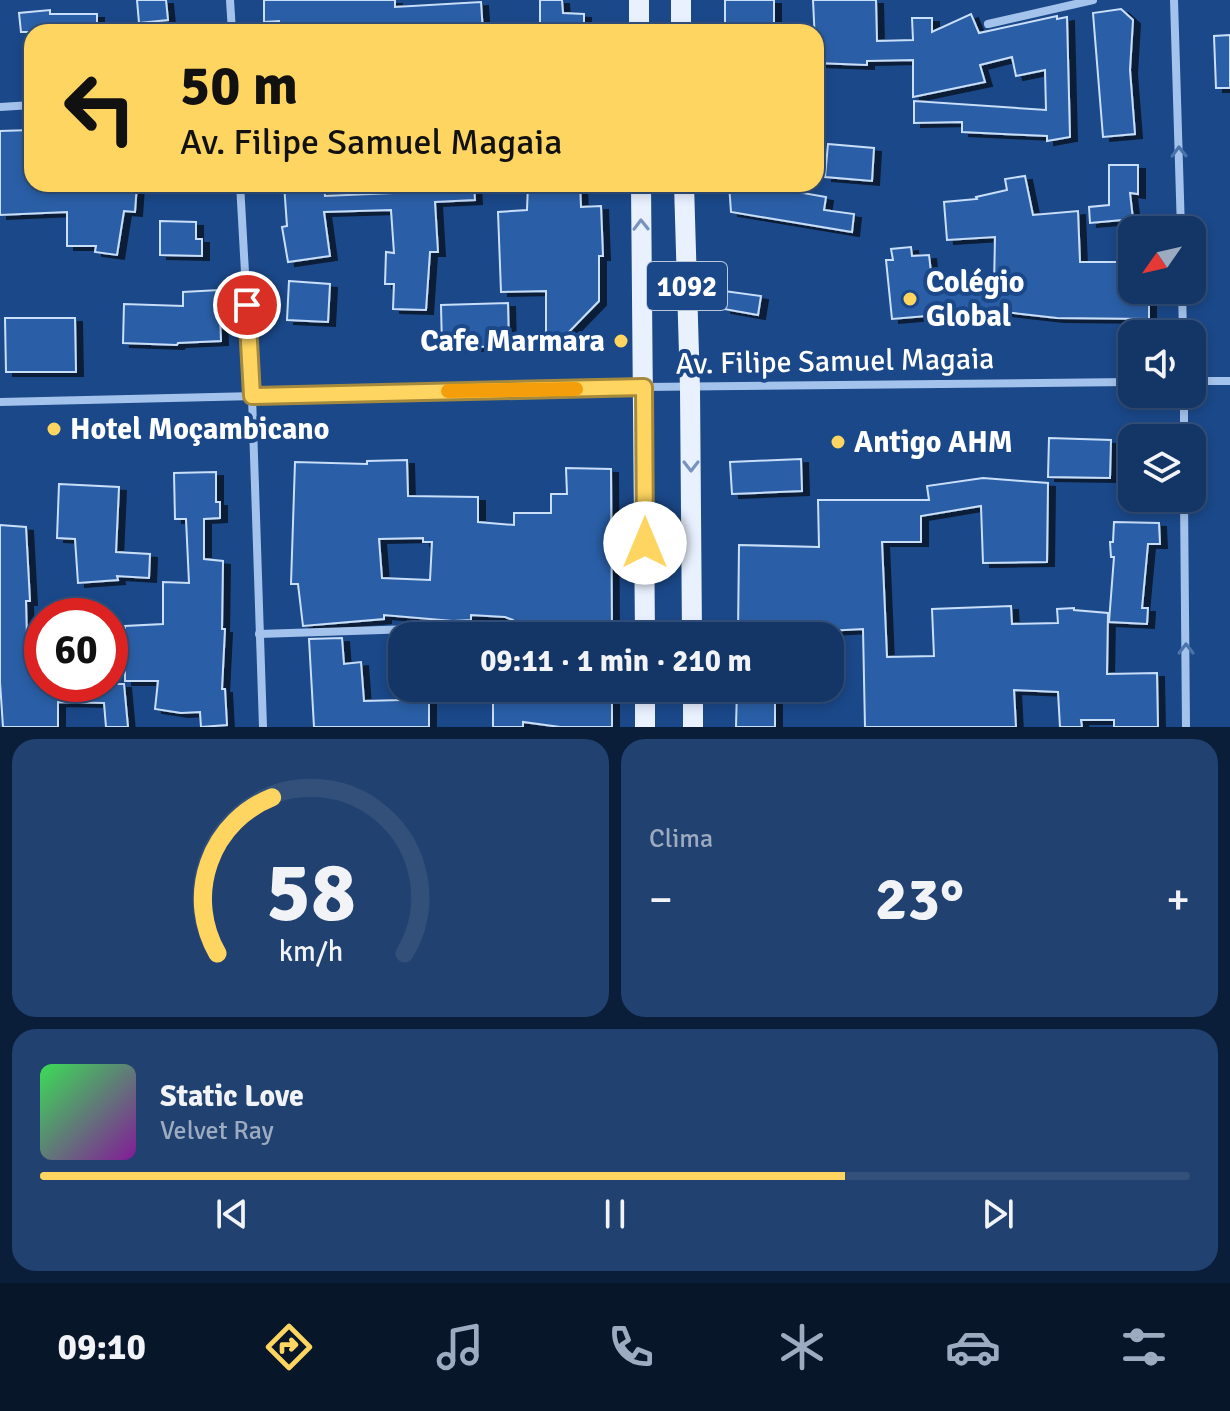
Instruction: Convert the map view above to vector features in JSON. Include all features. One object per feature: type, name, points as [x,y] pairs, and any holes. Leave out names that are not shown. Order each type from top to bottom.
[{"type":"main road","points":[[639,0],[639,24]]},
{"type":"main road","points":[[681,0],[681,24]]},
{"type":"main road","name":"1092","points":[[641,192],[645,622]]},
{"type":"main road","name":"1092","points":[[684,192],[692,622]]},
{"type":"main road","points":[[645,702],[645,727]]},
{"type":"main road","points":[[693,702],[693,727]]},
{"type":"street","points":[[230,0],[232,24]]},
{"type":"street","points":[[988,24],[1093,0]]},
{"type":"street","points":[[1174,0],[1181,216]]},
{"type":"street","points":[[0,107],[24,106]]},
{"type":"street","points":[[240,192],[252,396],[263,727]]},
{"type":"street","points":[[1206,381],[1230,381]]},
{"type":"street","name":"Av. Filipe Samuel Magaia","points":[[0,402],[644,387],[1118,382]]},
{"type":"street","points":[[1184,512],[1186,727]]},
{"type":"street","points":[[259,634],[388,630]]},
{"type":"building","points":[[137,0],[166,0],[168,20],[139,23]]},
{"type":"building","points":[[264,0],[395,0],[395,7],[481,2],[482,24],[279,24],[279,21],[264,22]]},
{"type":"building","points":[[540,0],[562,0],[563,13],[584,14],[584,24],[540,24]]},
{"type":"building","points":[[725,0],[774,0],[774,24],[725,24]]},
{"type":"building","points":[[813,0],[876,0],[877,41],[913,40],[912,18],[932,18],[932,32],[971,14],[979,33],[1057,16],[1057,19],[1067,17],[1070,137],[1047,141],[1047,136],[962,132],[962,122],[914,123],[914,101],[1046,110],[1045,70],[1016,76],[1012,57],[980,65],[985,82],[913,97],[913,60],[867,61],[867,65],[824,63],[824,24],[814,24]]},
{"type":"building","points":[[1121,9],[1133,20],[1130,70],[1135,134],[1103,137],[1093,13]]},
{"type":"building","points":[[50,10],[50,14],[97,14],[97,24],[24,24],[24,32],[21,32],[19,13]]},
{"type":"building","points":[[1230,35],[1230,88],[1216,88],[1214,36]]},
{"type":"building","points":[[24,130],[24,192],[136,192],[135,212],[124,211],[117,255],[95,252],[96,246],[67,246],[67,212],[0,215],[0,131]]},
{"type":"building","points":[[828,144],[874,148],[872,181],[825,177]]},
{"type":"building","points":[[1109,165],[1138,165],[1138,194],[1130,193],[1133,216],[1090,223],[1089,207],[1109,205]]},
{"type":"building","points":[[1025,176],[1033,215],[1078,211],[1080,262],[1118,262],[1118,304],[1149,304],[1149,319],[1057,318],[986,310],[985,318],[950,314],[892,319],[886,260],[893,260],[891,249],[911,247],[912,256],[929,255],[932,281],[994,287],[995,237],[947,240],[944,202],[977,199],[1007,190],[1005,179]]},
{"type":"building","points":[[285,192],[325,192],[325,196],[474,192],[475,200],[435,202],[438,252],[430,252],[426,310],[393,309],[394,284],[385,284],[386,252],[394,253],[391,210],[324,212],[330,256],[288,262],[282,227],[287,226]]},
{"type":"building","points":[[528,192],[580,192],[581,207],[601,206],[603,256],[599,256],[599,301],[565,336],[546,336],[546,291],[501,292],[498,212],[527,210]]},
{"type":"building","points":[[730,192],[797,192],[826,197],[824,210],[854,214],[852,232],[731,212]]},
{"type":"building","points":[[160,221],[196,222],[196,239],[202,239],[202,256],[160,255]]},
{"type":"building","points":[[289,281],[330,284],[328,322],[287,320]]},
{"type":"building","points":[[219,290],[221,341],[177,345],[123,343],[124,304],[183,306],[183,292]]},
{"type":"building","points":[[724,291],[761,296],[758,315],[724,309]]},
{"type":"building","points":[[508,303],[509,346],[442,348],[441,305]]},
{"type":"building","points":[[5,318],[75,318],[76,372],[6,372]]},
{"type":"building","points":[[1049,438],[1111,440],[1110,478],[1048,477]]},
{"type":"building","points":[[801,459],[802,491],[732,494],[730,462]]},
{"type":"building","points":[[407,460],[408,496],[478,497],[478,522],[514,525],[514,513],[551,513],[551,494],[567,494],[566,468],[611,469],[612,622],[513,622],[505,617],[471,615],[471,620],[453,621],[384,615],[384,619],[303,626],[298,584],[291,584],[295,462],[367,464],[367,461]],"holes":[[[423,538],[423,542],[432,542],[430,580],[382,578],[379,539]]]},
{"type":"building","points":[[216,472],[216,502],[220,502],[220,518],[204,519],[204,559],[223,561],[222,629],[225,629],[222,689],[225,689],[227,725],[201,727],[200,712],[155,709],[158,681],[128,681],[128,626],[163,624],[163,582],[189,583],[186,519],[175,519],[174,473]]},
{"type":"building","points":[[983,478],[1048,483],[1047,562],[983,563],[981,506],[921,516],[921,542],[882,542],[887,657],[934,656],[932,609],[1011,606],[1012,624],[1058,623],[1057,609],[1108,613],[1107,674],[1157,673],[1158,727],[1114,727],[1114,720],[1081,720],[1082,727],[1060,727],[1058,692],[1014,690],[1016,727],[865,727],[863,629],[844,630],[844,622],[738,622],[739,545],[819,547],[818,500],[929,500],[927,486]]},
{"type":"building","points":[[59,484],[119,487],[116,552],[150,554],[149,578],[117,576],[118,580],[78,583],[75,539],[57,538]]},
{"type":"building","points":[[1114,522],[1159,523],[1160,544],[1148,544],[1142,608],[1148,608],[1147,624],[1109,622],[1114,557],[1111,557],[1110,542],[1113,542]]},
{"type":"building","points":[[0,525],[26,527],[30,598],[24,598],[24,702],[58,702],[58,727],[3,727]]},
{"type":"building","points":[[342,638],[344,664],[361,662],[364,701],[429,702],[429,727],[314,727],[309,639]]},
{"type":"building","points":[[58,702],[126,702],[128,727],[106,727],[104,703]]},
{"type":"building","points":[[493,702],[612,702],[612,727],[560,727],[523,722],[523,727],[493,727]]},
{"type":"building","points":[[737,702],[775,702],[775,727],[736,727]]},
{"type":"slow traffic","points":[[448,391],[576,389]]},
{"type":"place","name":"Colégio Global","points":[[910,299]]},
{"type":"place","name":"Cafe Marmara","points":[[621,341]]},
{"type":"place","name":"Hotel Moçambicano","points":[[54,429]]},
{"type":"place","name":"Antigo AHM","points":[[838,442]]},
{"type":"route","points":[[247,305],[252,396],[644,387],[645,543]]}]
